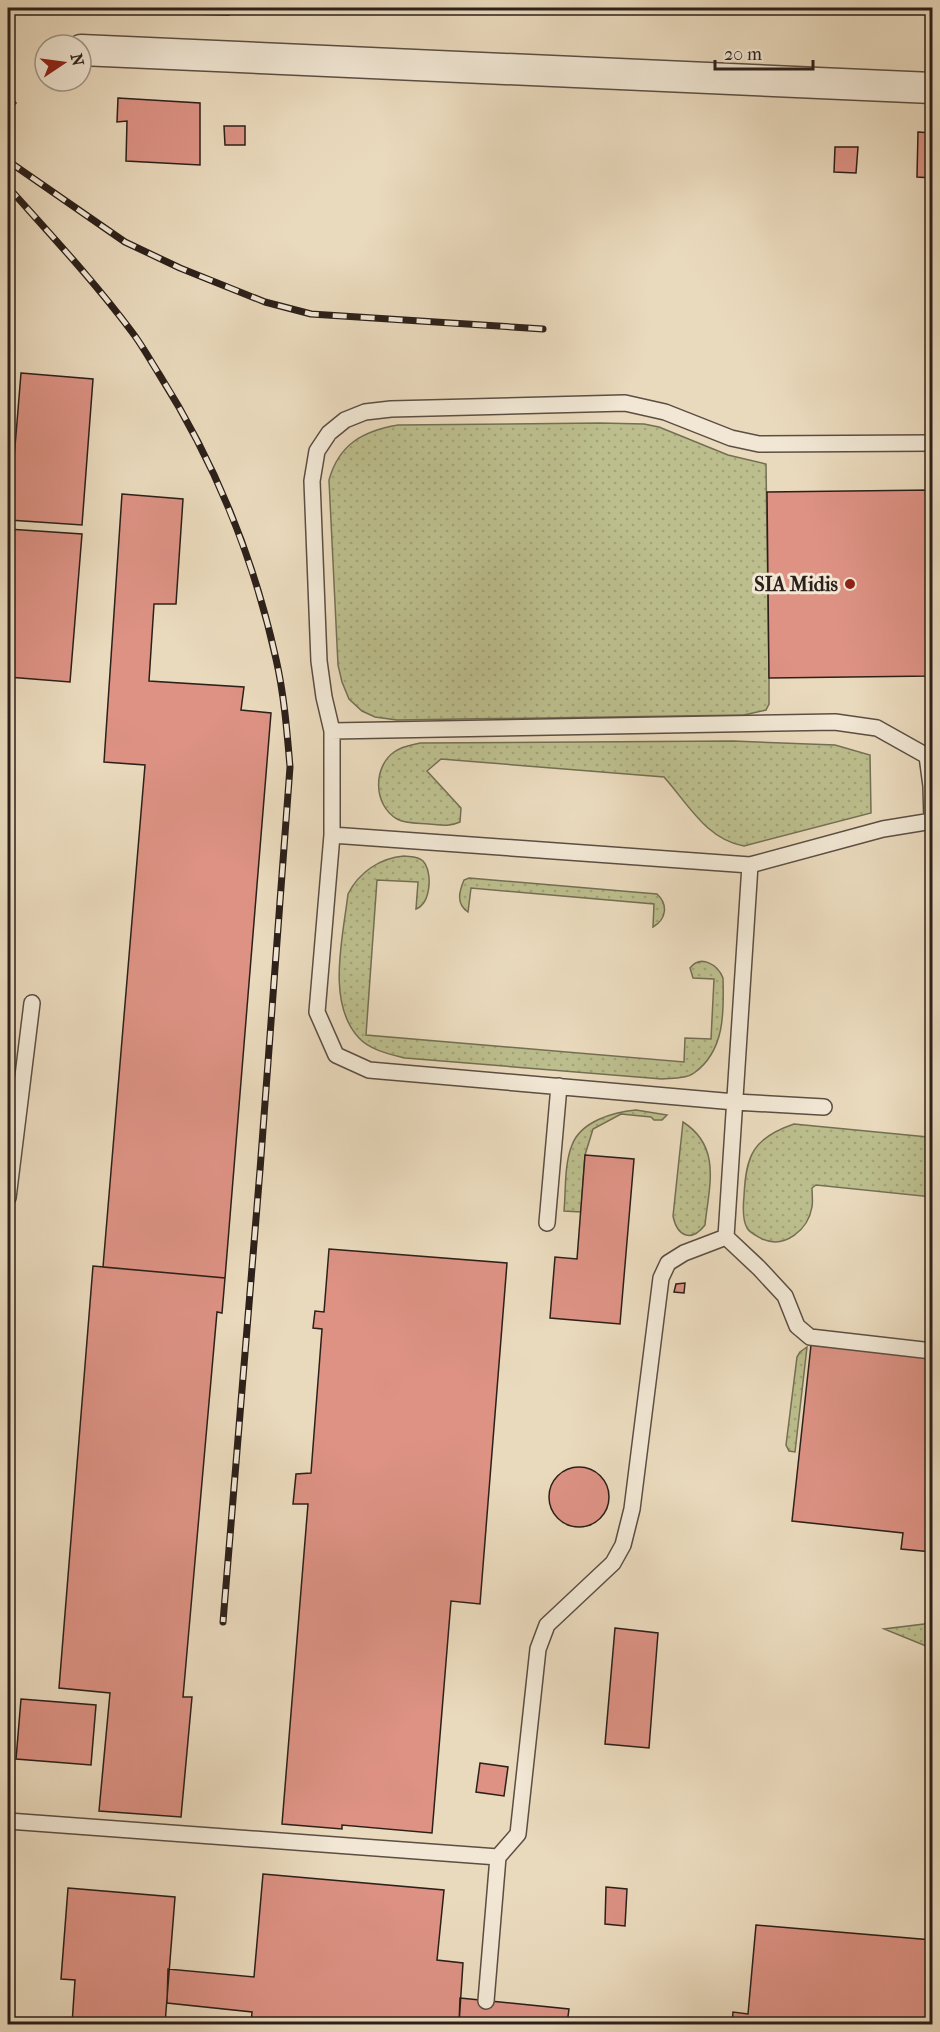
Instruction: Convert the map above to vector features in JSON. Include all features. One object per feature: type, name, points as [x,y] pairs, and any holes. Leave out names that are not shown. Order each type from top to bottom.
[{"type":"street","points":[[93,51],[933,88]]},
{"type":"lane","points":[[824,1107],[735,1102],[369,1070],[336,1055],[317,1012],[332,835],[332,731],[319,661],[312,481],[317,451],[328,433],[345,420],[364,412],[391,409],[625,403],[665,412],[731,438],[759,444],[933,443]]},
{"type":"lane","points":[[332,731],[835,722],[877,728],[930,756],[932,821],[883,829],[750,865],[332,835]]},
{"type":"lane","points":[[726,1237],[750,865]]},
{"type":"lane","points":[[8,1198],[32,1003]]},
{"type":"lane","points":[[547,1223],[559,1086]]},
{"type":"lane","points":[[726,1237],[759,1268],[784,1296],[797,1326],[810,1337],[933,1351]]},
{"type":"lane","points":[[486,2001],[498,1857],[518,1834],[537,1648],[547,1625],[613,1563],[623,1545],[632,1509],[661,1278],[668,1263],[684,1253],[726,1237]]},
{"type":"lane","points":[[8,1821],[498,1857]]},
{"type":"green space","points":[[644,424],[659,427],[728,455],[766,464],[769,704],[766,710],[744,715],[397,720],[375,717],[362,711],[349,699],[338,665],[329,480],[333,468],[346,448],[354,441],[374,431],[398,425]]},
{"type":"green space","points":[[733,741],[835,745],[870,755],[871,813],[744,846],[731,842],[709,829],[664,777],[441,759],[427,771],[461,808],[460,822],[445,825],[401,821],[389,813],[380,796],[379,776],[387,759],[400,748],[420,743]]},
{"type":"green space","points":[[395,857],[419,858],[423,861],[428,872],[429,887],[425,901],[416,909],[418,882],[377,880],[366,1035],[684,1062],[685,1038],[711,1039],[714,979],[693,978],[690,968],[694,964],[704,962],[713,965],[723,978],[722,1017],[712,1054],[691,1075],[662,1079],[405,1058],[369,1046],[359,1038],[349,1024],[340,988],[339,969],[348,894],[358,879],[371,868]]},
{"type":"green space","points":[[469,878],[657,894],[663,902],[664,911],[661,920],[653,927],[654,904],[471,888],[468,912],[460,902],[460,898],[464,880]]},
{"type":"green space","points":[[636,1110],[667,1115],[662,1120],[654,1120],[651,1117],[621,1114],[593,1129],[585,1155],[581,1212],[564,1211],[568,1161],[576,1137],[599,1119]]},
{"type":"green space","points":[[683,1122],[703,1143],[710,1168],[705,1225],[700,1231],[690,1235],[681,1232],[673,1216]]},
{"type":"green space","points":[[794,1124],[928,1137],[932,1140],[932,1197],[816,1185],[812,1188],[810,1215],[800,1230],[787,1239],[779,1241],[762,1239],[748,1230],[744,1221],[743,1204],[747,1169],[754,1150],[761,1142],[780,1129]]},
{"type":"green space","points":[[807,1347],[795,1452],[789,1451],[786,1445],[797,1357]]},
{"type":"green space","points":[[932,1616],[932,1646],[926,1646],[884,1629],[924,1624]]},
{"type":"building","points":[[81,8],[229,8],[229,15],[81,11]]},
{"type":"building","points":[[8,94],[16,103],[8,111]]},
{"type":"building","points":[[118,98],[200,103],[200,165],[126,161],[127,121],[117,122]]},
{"type":"building","points":[[224,126],[245,126],[245,145],[225,145]]},
{"type":"building","points":[[918,132],[932,133],[932,178],[917,177]]},
{"type":"building","points":[[835,147],[858,147],[856,173],[834,172]]},
{"type":"building","points":[[21,373],[93,379],[82,525],[9,520]]},
{"type":"building","name":"SIA Midis","points":[[932,490],[932,676],[769,678],[767,492]]},
{"type":"building","points":[[122,494],[183,499],[176,604],[154,604],[149,681],[244,687],[241,710],[271,713],[225,1278],[103,1267],[145,765],[104,762]]},
{"type":"building","points":[[8,529],[82,534],[70,682],[8,677]]},
{"type":"building","points":[[585,1155],[634,1159],[620,1324],[550,1318],[555,1257],[577,1259]]},
{"type":"building","points":[[329,1249],[507,1263],[480,1604],[451,1601],[432,1833],[342,1825],[342,1829],[282,1824],[308,1504],[293,1504],[296,1474],[311,1473],[322,1329],[313,1328],[315,1311],[324,1312]]},
{"type":"building","points":[[93,1266],[225,1278],[222,1313],[217,1312],[183,1697],[192,1697],[181,1817],[99,1811],[110,1693],[59,1688]]},
{"type":"building","points":[[685,1283],[684,1293],[674,1292],[676,1284]]},
{"type":"building","points":[[811,1345],[932,1358],[932,1552],[901,1549],[903,1533],[792,1521]]},
{"type":"building","points":[[573,1467],[585,1467],[596,1472],[604,1480],[609,1497],[607,1509],[596,1522],[585,1527],[573,1527],[562,1522],[554,1514],[549,1503],[549,1491],[554,1480],[562,1472]]},
{"type":"building","points":[[615,1628],[658,1633],[649,1748],[605,1744]]},
{"type":"building","points":[[21,1699],[96,1705],[91,1765],[16,1759]]},
{"type":"building","points":[[480,1763],[508,1767],[504,1796],[476,1792]]},
{"type":"building","points":[[263,1874],[444,1890],[437,1960],[463,1963],[459,2024],[251,2024],[252,2012],[167,2003],[168,1969],[254,1977]]},
{"type":"building","points":[[606,1887],[627,1889],[625,1926],[605,1924]]},
{"type":"building","points":[[68,1888],[175,1897],[165,2024],[72,2024],[75,1980],[61,1979]]},
{"type":"building","points":[[756,1925],[932,1940],[932,2024],[732,2024],[733,2012],[748,2014]]},
{"type":"building","points":[[460,1998],[569,2009],[567,2024],[459,2024]]},
{"type":"railway","points":[[8,161],[125,242],[180,268],[265,302],[311,314],[543,329]]},
{"type":"railway","points":[[8,187],[72,258],[117,313],[139,342],[179,407],[214,476],[244,548],[267,622],[281,686],[290,767],[223,1622]]},
{"type":"place","name":"SIA Midis","points":[[850,584]]}]
